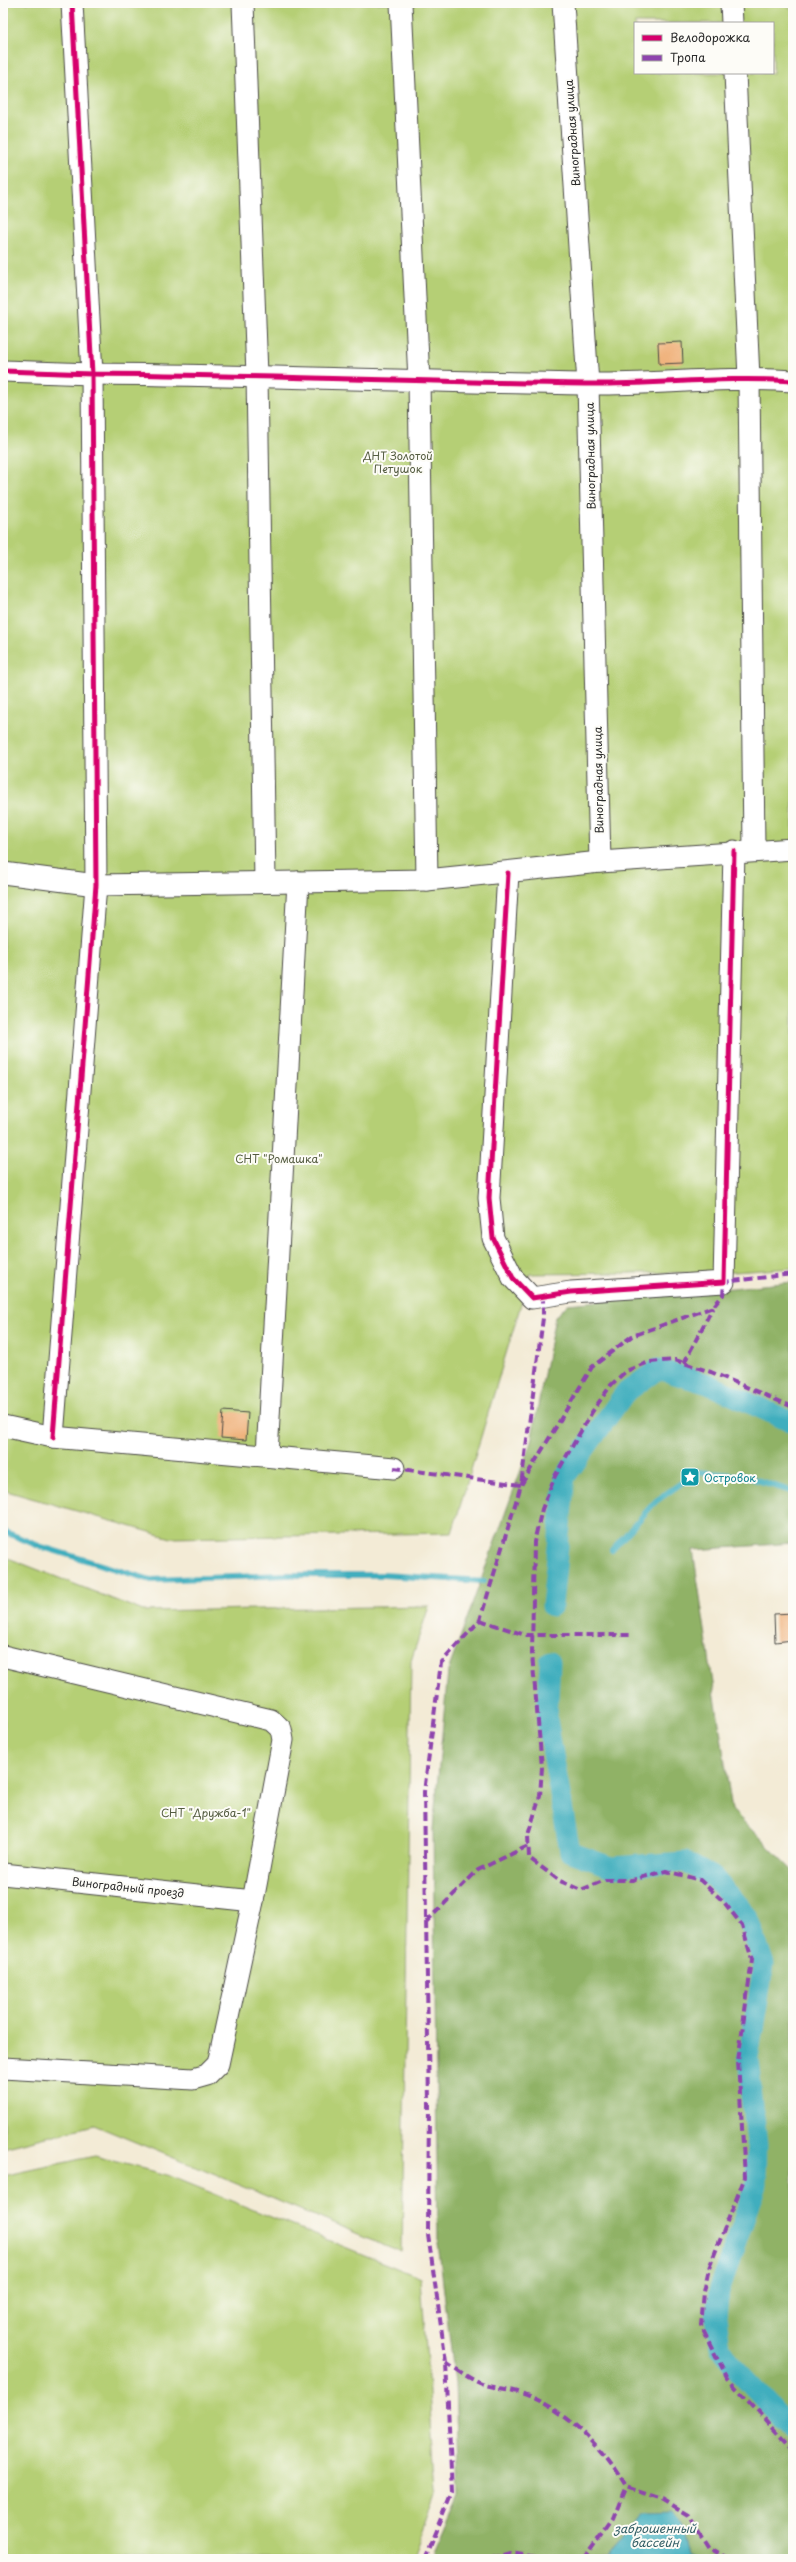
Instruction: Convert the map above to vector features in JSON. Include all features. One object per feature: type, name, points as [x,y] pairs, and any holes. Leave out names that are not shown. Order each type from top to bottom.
[{"type":"street","points":[[53,1437],[96,884],[92,374],[72,3]]},
{"type":"street","points":[[243,3],[257,375],[265,882]]},
{"type":"street","points":[[401,3],[419,381],[427,880]]},
{"type":"street","name":"Виноградная улица","points":[[563,3],[588,384],[600,862]]},
{"type":"street","points":[[731,3],[732,22]]},
{"type":"street","points":[[508,873],[489,1198],[493,1238],[513,1278],[532,1298],[571,1292],[724,1282],[744,851],[749,378],[735,74]]},
{"type":"street","points":[[3,371],[92,374],[257,375],[419,381],[588,384],[749,378],[793,381]]},
{"type":"street","points":[[3,873],[96,884],[427,880],[508,873],[600,862],[744,851],[793,849]]},
{"type":"street","points":[[267,1455],[298,882]]},
{"type":"street","points":[[3,1426],[53,1437],[267,1455],[394,1468]]},
{"type":"street","points":[[3,1656],[272,1720],[281,1729],[283,1740],[252,1901],[218,2064],[207,2075],[193,2079],[3,2068]]},
{"type":"street","name":"Виноградный проезд","points":[[3,1874],[252,1901]]},
{"type":"green space","name":"ДНТ Золотой Петушок","points":[[3,3],[782,3],[793,10],[793,1268],[734,1272],[530,1274],[452,1533],[171,1538],[3,1490]]},
{"type":"green space","points":[[793,1282],[793,1543],[693,1550],[732,1810],[793,1871],[793,2559],[432,2559],[459,2497],[455,2383],[438,2242],[433,1829],[448,1671],[531,1442],[555,1317],[568,1304]]},
{"type":"green space","name":"СНТ \"Дружба-1\"","points":[[3,1556],[143,1611],[429,1606],[411,1661],[402,2252],[94,2125],[3,2148]]},
{"type":"green space","points":[[95,2156],[170,2176],[421,2278],[436,2492],[412,2559],[3,2559],[3,2176]]},
{"type":"water","name":"заброшенный бассейн","points":[[672,2511],[686,2527],[692,2553],[704,2559],[606,2559],[639,2512]]},
{"type":"building","points":[[682,342],[683,363],[659,364],[658,343]]},
{"type":"building","points":[[223,1411],[248,1413],[246,1440],[221,1438]]},
{"type":"building","points":[[793,1613],[793,1640],[775,1642],[774,1614]]},
{"type":"waterway","points":[[552,1606],[565,1477],[625,1393],[658,1369],[708,1384],[793,1423]]},
{"type":"waterway","points":[[612,1550],[656,1501],[697,1472],[745,1476],[793,1492]]},
{"type":"waterway","points":[[3,1531],[39,1546],[151,1580],[286,1575],[383,1575],[484,1581]]},
{"type":"waterway","points":[[550,1662],[547,1719],[570,1852],[611,1867],[685,1862],[714,1878],[747,1916],[764,1964],[748,2058],[757,2144],[756,2185],[719,2291],[716,2317],[720,2347],[733,2366],[793,2430]]},
{"type":"marked path","points":[[424,2559],[452,2492],[446,2362],[428,2234],[429,2104],[424,1792],[441,1663],[480,1620],[521,1485],[592,1367],[632,1336],[713,1307],[723,1295],[724,1282],[793,1274]]},
{"type":"marked path","points":[[394,1468],[521,1485],[543,1318],[543,1297]]},
{"type":"marked path","points":[[684,1363],[713,1307]]},
{"type":"marked path","points":[[793,1407],[711,1372],[675,1360],[649,1362],[626,1371],[611,1385],[592,1412],[555,1476],[542,1509],[534,1542],[532,1654],[542,1767],[540,1796],[528,1835],[529,1858],[560,1881],[581,1890],[605,1880],[632,1880],[666,1871],[700,1880],[723,1901],[742,1925],[752,1960],[738,2061],[745,2177],[709,2268],[704,2292],[701,2326],[727,2378],[793,2450]]},
{"type":"marked path","points":[[480,1620],[525,1635],[632,1635]]},
{"type":"marked path","points":[[426,1922],[478,1870],[528,1846]]},
{"type":"marked path","points":[[446,2362],[475,2381],[485,2385],[521,2393],[553,2408],[594,2444],[617,2472],[626,2487],[662,2499],[689,2515],[709,2547],[731,2559]]},
{"type":"marked path","points":[[584,2559],[613,2519],[626,2487]]},
{"type":"marked path","points":[[492,2559],[511,2554],[543,2559]]},
{"type":"cycle path","points":[[72,3],[92,374],[585,384],[715,380],[793,381]]},
{"type":"cycle path","points":[[3,371],[92,374],[96,885],[53,1437]]},
{"type":"cycle path","points":[[508,873],[489,1198],[493,1238],[513,1278],[532,1298],[571,1292],[724,1282],[734,851]]},
{"type":"place","name":"Островок","points":[[690,1477]]},
{"type":"park label","name":"СНТ \"Ромашка\"","points":[[279,1158]]}]
